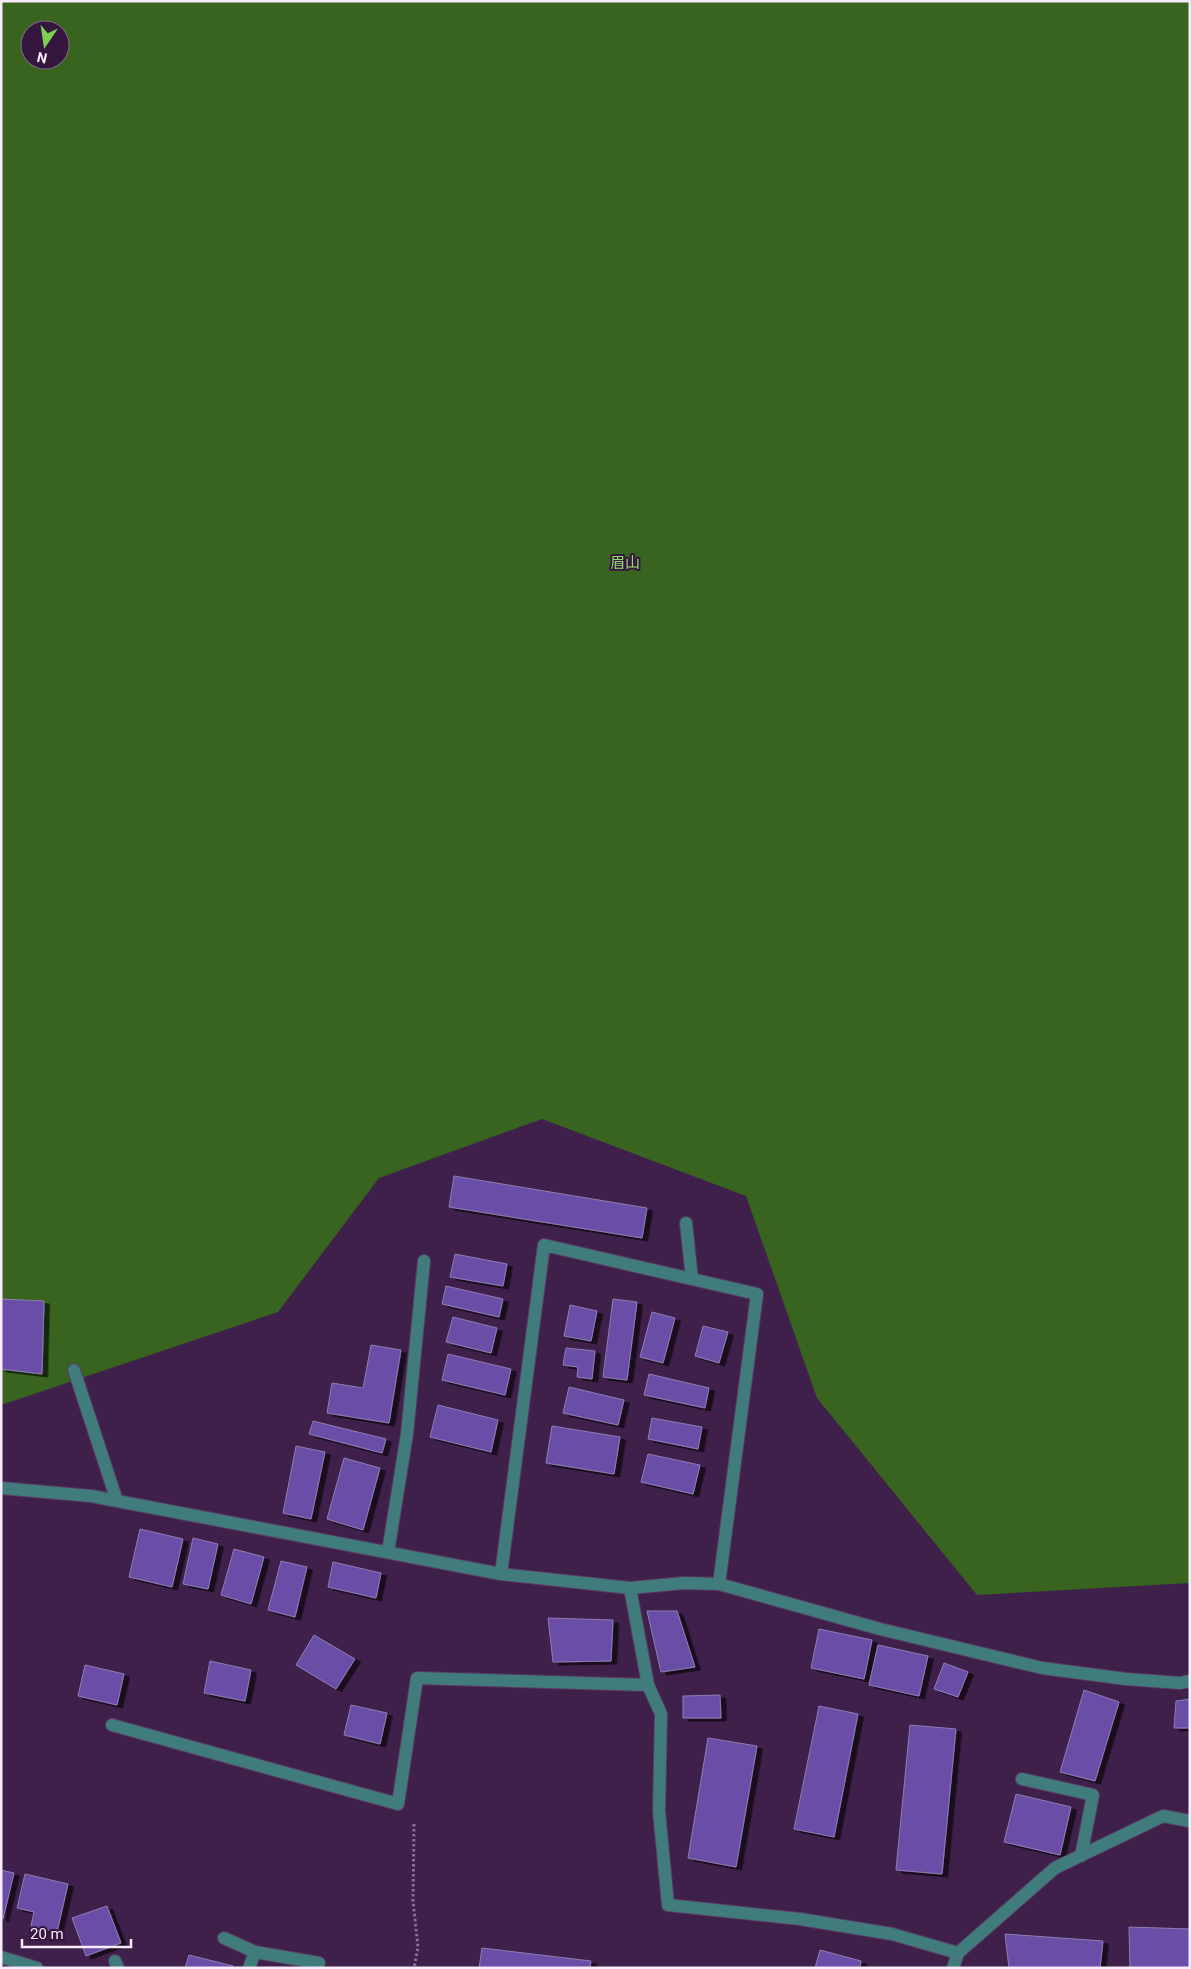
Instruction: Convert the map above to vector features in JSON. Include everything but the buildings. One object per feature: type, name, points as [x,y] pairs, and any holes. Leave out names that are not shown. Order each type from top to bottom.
[{"type":"street","points":[[686,1223],[692,1279]]},
{"type":"street","points":[[501,1574],[544,1245],[757,1294],[719,1584]]},
{"type":"street","points":[[388,1552],[406,1434],[424,1261]]},
{"type":"street","points":[[74,1370],[117,1501]]},
{"type":"street","points":[[1,1488],[90,1496],[501,1574],[630,1588],[684,1583],[719,1584],[880,1628],[1042,1668],[1126,1679],[1190,1681]]},
{"type":"street","points":[[630,1588],[648,1685],[662,1714],[659,1811],[668,1905],[800,1919],[892,1934],[958,1953]]},
{"type":"street","points":[[112,1725],[398,1804],[417,1678],[648,1685]]},
{"type":"street","points":[[1022,1779],[1093,1796],[1081,1856]]},
{"type":"street","points":[[952,1968],[958,1953],[1055,1868],[1163,1816],[1190,1822]]},
{"type":"street","points":[[224,1938],[255,1952],[319,1963]]},
{"type":"street","points":[[249,1968],[255,1952]]},
{"type":"street","points":[[1,1957],[37,1968]]},
{"type":"path","points":[[398,1804],[414,1822],[413,1901],[418,1947],[414,1968]]},
{"type":"green space","name":"眉山","points":[[1,1],[1190,1],[1190,1583],[977,1595],[817,1398],[746,1196],[542,1119],[379,1178],[278,1312],[1,1405]]}]
